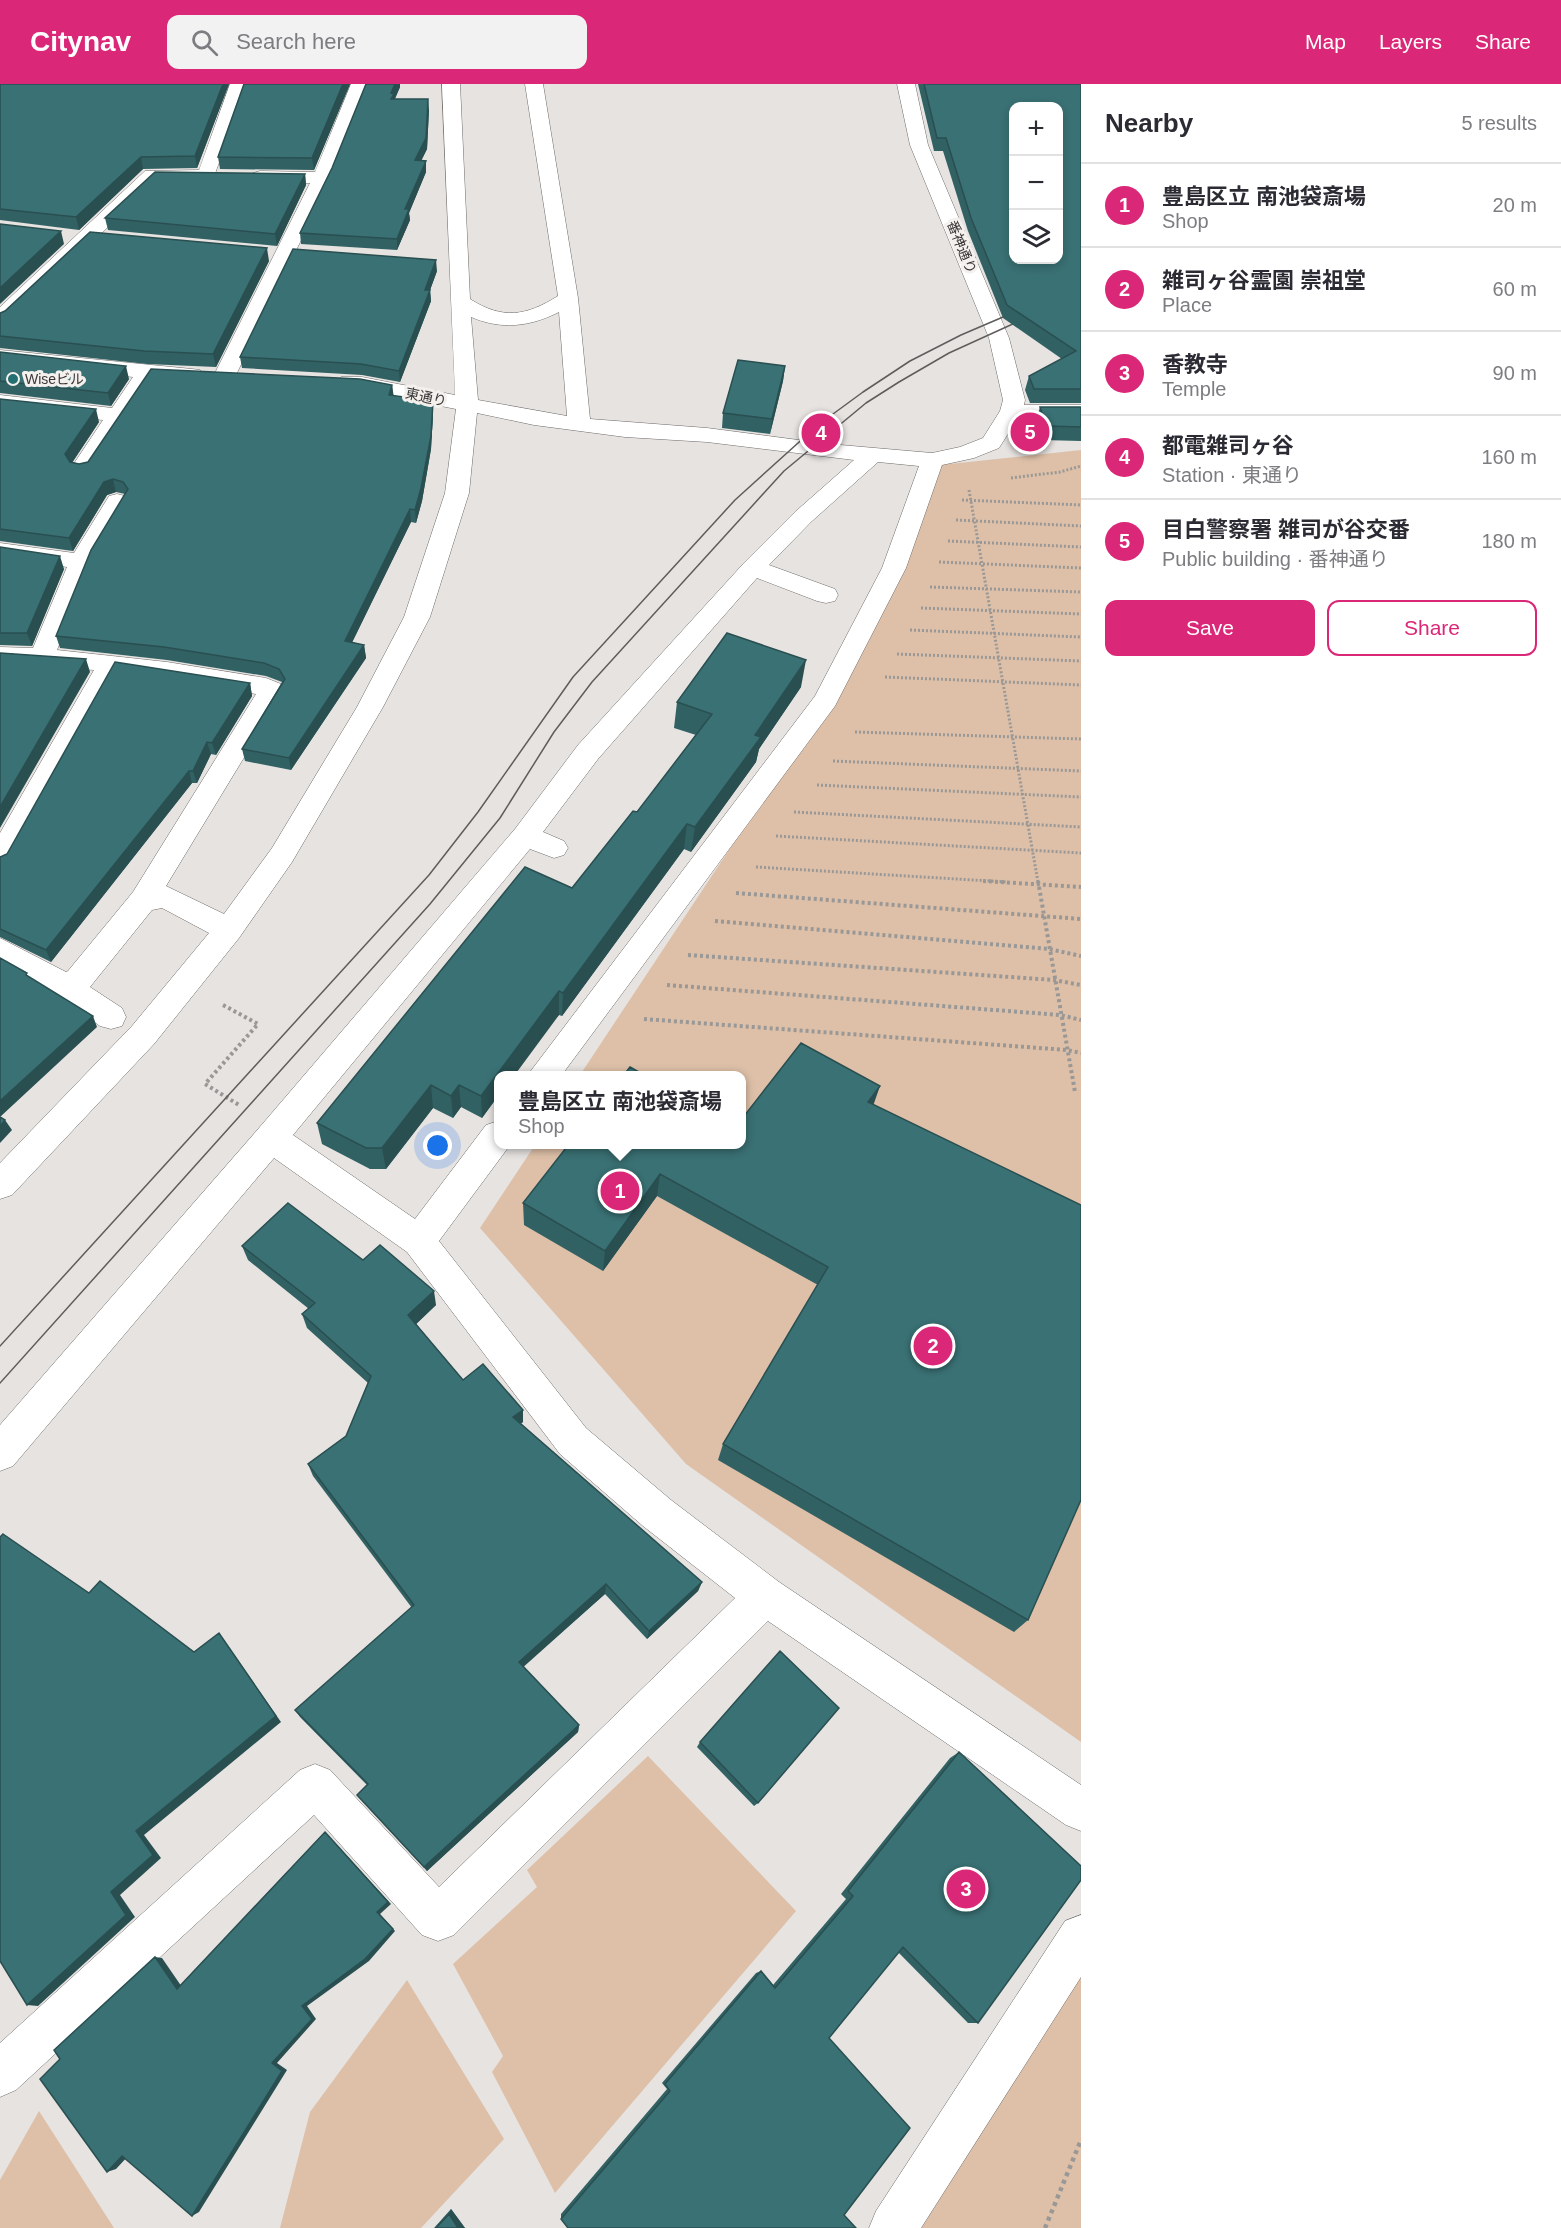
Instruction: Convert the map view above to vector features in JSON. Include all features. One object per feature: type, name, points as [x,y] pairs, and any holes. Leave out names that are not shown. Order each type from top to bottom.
[{"type":"street","points":[[206,175],[239,84]]},
{"type":"street","points":[[224,377],[322,178],[360,84]]},
{"type":"street","points":[[0,1185],[143,1035],[229,930],[282,855],[370,707],[417,617],[457,493],[467,405],[460,302],[449,262],[451,84]]},
{"type":"street","points":[[534,84],[568,298],[579,424]]},
{"type":"street","name":"番神通り","points":[[906,84],[919,145],[999,338],[1014,400],[1011,411]]},
{"type":"street","points":[[0,318],[152,175],[322,178]]},
{"type":"street","points":[[63,235],[111,238]]},
{"type":"street","points":[[261,252],[309,253]]},
{"type":"street","points":[[460,302],[484,317],[503,320],[522,319],[551,310],[568,298]]},
{"type":"street","points":[[0,356],[147,372],[247,378]]},
{"type":"street","points":[[82,468],[147,372]]},
{"type":"street","name":"東通り","points":[[327,381],[362,383],[467,405],[579,424],[707,435],[873,455],[932,459],[966,453],[992,443],[1011,411]]},
{"type":"street","points":[[0,402],[117,416]]},
{"type":"street","points":[[1011,411],[1081,412]]},
{"type":"street","points":[[0,1453],[275,1133],[525,836],[588,752],[753,568],[803,517],[873,455]]},
{"type":"street","points":[[547,1071],[826,700],[894,568],[932,459]]},
{"type":"street","points":[[42,656],[81,562],[117,501]]},
{"type":"street","points":[[0,550],[81,562]]},
{"type":"street","points":[[753,568],[826,595]]},
{"type":"street","points":[[0,655],[42,656],[206,676],[272,690],[143,900],[79,979],[68,987]]},
{"type":"street","points":[[0,858],[110,664]]},
{"type":"street","points":[[525,836],[554,848]]},
{"type":"street","points":[[143,900],[165,897],[229,930]]},
{"type":"street","points":[[0,950],[68,987],[111,1017]]},
{"type":"street","points":[[275,1133],[419,1241],[573,1441],[657,1513],[765,1596],[1081,1810]]},
{"type":"street","points":[[419,1241],[494,1140]]},
{"type":"street","points":[[0,2074],[315,1785],[438,1919],[765,1596]]},
{"type":"street","points":[[893,2228],[1081,1936]]},
{"type":"path","points":[[969,489],[1075,1092]]},
{"type":"path","points":[[960,500],[1081,505]]},
{"type":"path","points":[[952,520],[1081,526]]},
{"type":"path","points":[[944,541],[1081,546]]},
{"type":"path","points":[[936,562],[1081,568]]},
{"type":"path","points":[[928,587],[1081,592]]},
{"type":"path","points":[[914,608],[1081,614]]},
{"type":"path","points":[[906,630],[1081,637]]},
{"type":"path","points":[[895,654],[1081,661]]},
{"type":"path","points":[[875,676],[1081,685]]},
{"type":"path","points":[[803,730],[1081,739]]},
{"type":"path","points":[[831,761],[1081,771]]},
{"type":"path","points":[[807,784],[1081,797]]},
{"type":"path","points":[[786,811],[1081,827]]},
{"type":"path","points":[[772,836],[1081,853]]},
{"type":"path","points":[[755,867],[1081,887]]},
{"type":"path","points":[[732,892],[1081,919]]},
{"type":"path","points":[[714,921],[1049,949],[1081,956]]},
{"type":"path","points":[[684,955],[1054,980],[1081,985]]},
{"type":"path","points":[[186,985],[258,1024],[205,1084],[275,1133]]},
{"type":"path","points":[[657,985],[1060,1015],[1081,1020]]},
{"type":"path","points":[[637,1018],[1067,1050],[1081,1053]]},
{"type":"path","points":[[1045,2228],[1081,2140]]},
{"type":"shaded area","points":[[1081,450],[1081,1742],[686,1464],[480,1228],[532,1149],[746,1149],[746,1071],[583,1071],[846,673],[940,465]]},
{"type":"shaded area","points":[[648,1756],[796,1911],[555,2193],[492,2072],[503,2056],[453,1964],[537,1887],[527,1870]]},
{"type":"shaded area","points":[[1081,1970],[1081,2228],[915,2228]]},
{"type":"shaded area","points":[[407,1980],[504,2139],[421,2228],[280,2228],[310,2112]]},
{"type":"shaded area","points":[[39,2111],[114,2228],[0,2228],[0,2180]]},
{"type":"building","points":[[0,84],[223,84],[195,156],[141,157],[76,217],[0,209]]},
{"type":"building","points":[[244,84],[343,84],[312,158],[218,157]]},
{"type":"building","points":[[366,84],[395,84],[391,99],[428,99],[426,138],[415,160],[426,161],[405,209],[409,209],[397,239],[300,233],[332,168]]},
{"type":"building","points":[[924,84],[1081,84],[1081,389],[1034,389],[1029,376],[1076,351],[1007,305],[971,218],[946,138],[937,138]]},
{"type":"building","points":[[155,172],[305,174],[275,234],[105,218]]},
{"type":"building","points":[[0,224],[61,231],[0,288]]},
{"type":"building","points":[[90,232],[267,248],[213,354],[144,351],[0,336],[0,313],[5,311]]},
{"type":"building","points":[[293,249],[436,260],[425,290],[430,290],[399,371],[361,364],[240,357]]},
{"type":"building","points":[[0,352],[126,366],[108,393],[0,381]]},
{"type":"building","points":[[738,360],[785,366],[772,419],[723,413]]},
{"type":"building","points":[[151,369],[360,379],[392,385],[389,395],[433,401],[431,436],[415,510],[410,509],[345,641],[364,645],[289,758],[242,749],[285,679],[279,669],[264,663],[164,647],[56,636],[91,550],[128,489],[123,482],[113,479],[104,482],[69,538],[0,529],[0,399],[96,409],[65,454],[70,462],[79,464],[88,462]]},
{"type":"building","points":[[1040,407],[1081,407],[1081,427],[1046,426]]},
{"type":"building","points":[[0,547],[60,556],[27,633],[0,633]]},
{"type":"building","points":[[727,633],[806,660],[755,735],[761,737],[695,827],[687,824],[563,993],[559,991],[500,1071],[494,1071],[494,1078],[481,1096],[459,1085],[451,1096],[431,1085],[382,1148],[366,1148],[317,1123],[525,867],[572,888],[633,811],[637,812],[712,714],[677,702]]},
{"type":"building","points":[[0,653],[86,659],[0,807]]},
{"type":"building","points":[[115,662],[250,683],[212,743],[207,742],[193,771],[189,771],[46,950],[0,929],[0,857],[7,854]]},
{"type":"building","points":[[0,958],[93,1016],[0,1101]]},
{"type":"building","points":[[801,1043],[880,1086],[868,1102],[1081,1205],[1081,1500],[1028,1620],[723,1444],[828,1267],[660,1174],[605,1251],[523,1203],[565,1149],[746,1149],[746,1114]]},
{"type":"building","points":[[288,1203],[363,1260],[380,1245],[434,1291],[408,1315],[463,1380],[483,1364],[523,1410],[513,1417],[702,1582],[649,1631],[606,1584],[519,1662],[579,1725],[424,1867],[357,1795],[368,1784],[295,1710],[414,1605],[308,1464],[346,1436],[371,1376],[302,1314],[315,1303],[242,1246]]},
{"type":"building","points":[[3,1534],[89,1593],[100,1581],[194,1652],[219,1633],[276,1716],[136,1831],[153,1855],[111,1892],[126,1915],[27,2005],[0,1961],[0,1537]]},
{"type":"building","points":[[780,1651],[839,1708],[758,1803],[700,1742]]},
{"type":"building","points":[[959,1752],[1081,1866],[1081,1880],[978,2023],[903,1947],[829,2038],[910,2128],[844,2215],[856,2228],[568,2228],[561,2219],[670,2091],[665,2084],[761,1971],[775,1988],[853,1896],[848,1891]]},
{"type":"building","points":[[325,1832],[388,1902],[377,1912],[393,1929],[365,1959],[302,2006],[312,2019],[272,2063],[282,2071],[192,2216],[122,2156],[107,2172],[40,2079],[60,2059],[54,2050],[155,1957],[177,1989]]},
{"type":"building","points":[[449,2214],[458,2228],[436,2228]]},
{"type":"tram line","points":[[0,1346],[429,875],[478,812],[573,677],[735,500],[818,425],[863,392],[910,361],[961,335],[1017,311]]},
{"type":"tram line","points":[[0,1383],[430,904],[500,818],[554,732],[592,682],[784,471],[866,403],[899,382],[949,353],[1028,317]]},
{"type":"place","name":"Wiseビル","points":[[13,379]]},
{"type":"place","name":"目白警察署 雑司が谷交番","points":[[1030,432]]},
{"type":"place","name":"都電雑司ヶ谷","points":[[821,433]]},
{"type":"place","name":"豊島区立 南池袋斎場","points":[[620,1191]]},
{"type":"place","name":"雑司ヶ谷霊園 崇祖堂","points":[[933,1346]]},
{"type":"place","name":"香教寺","points":[[966,1889]]}]
